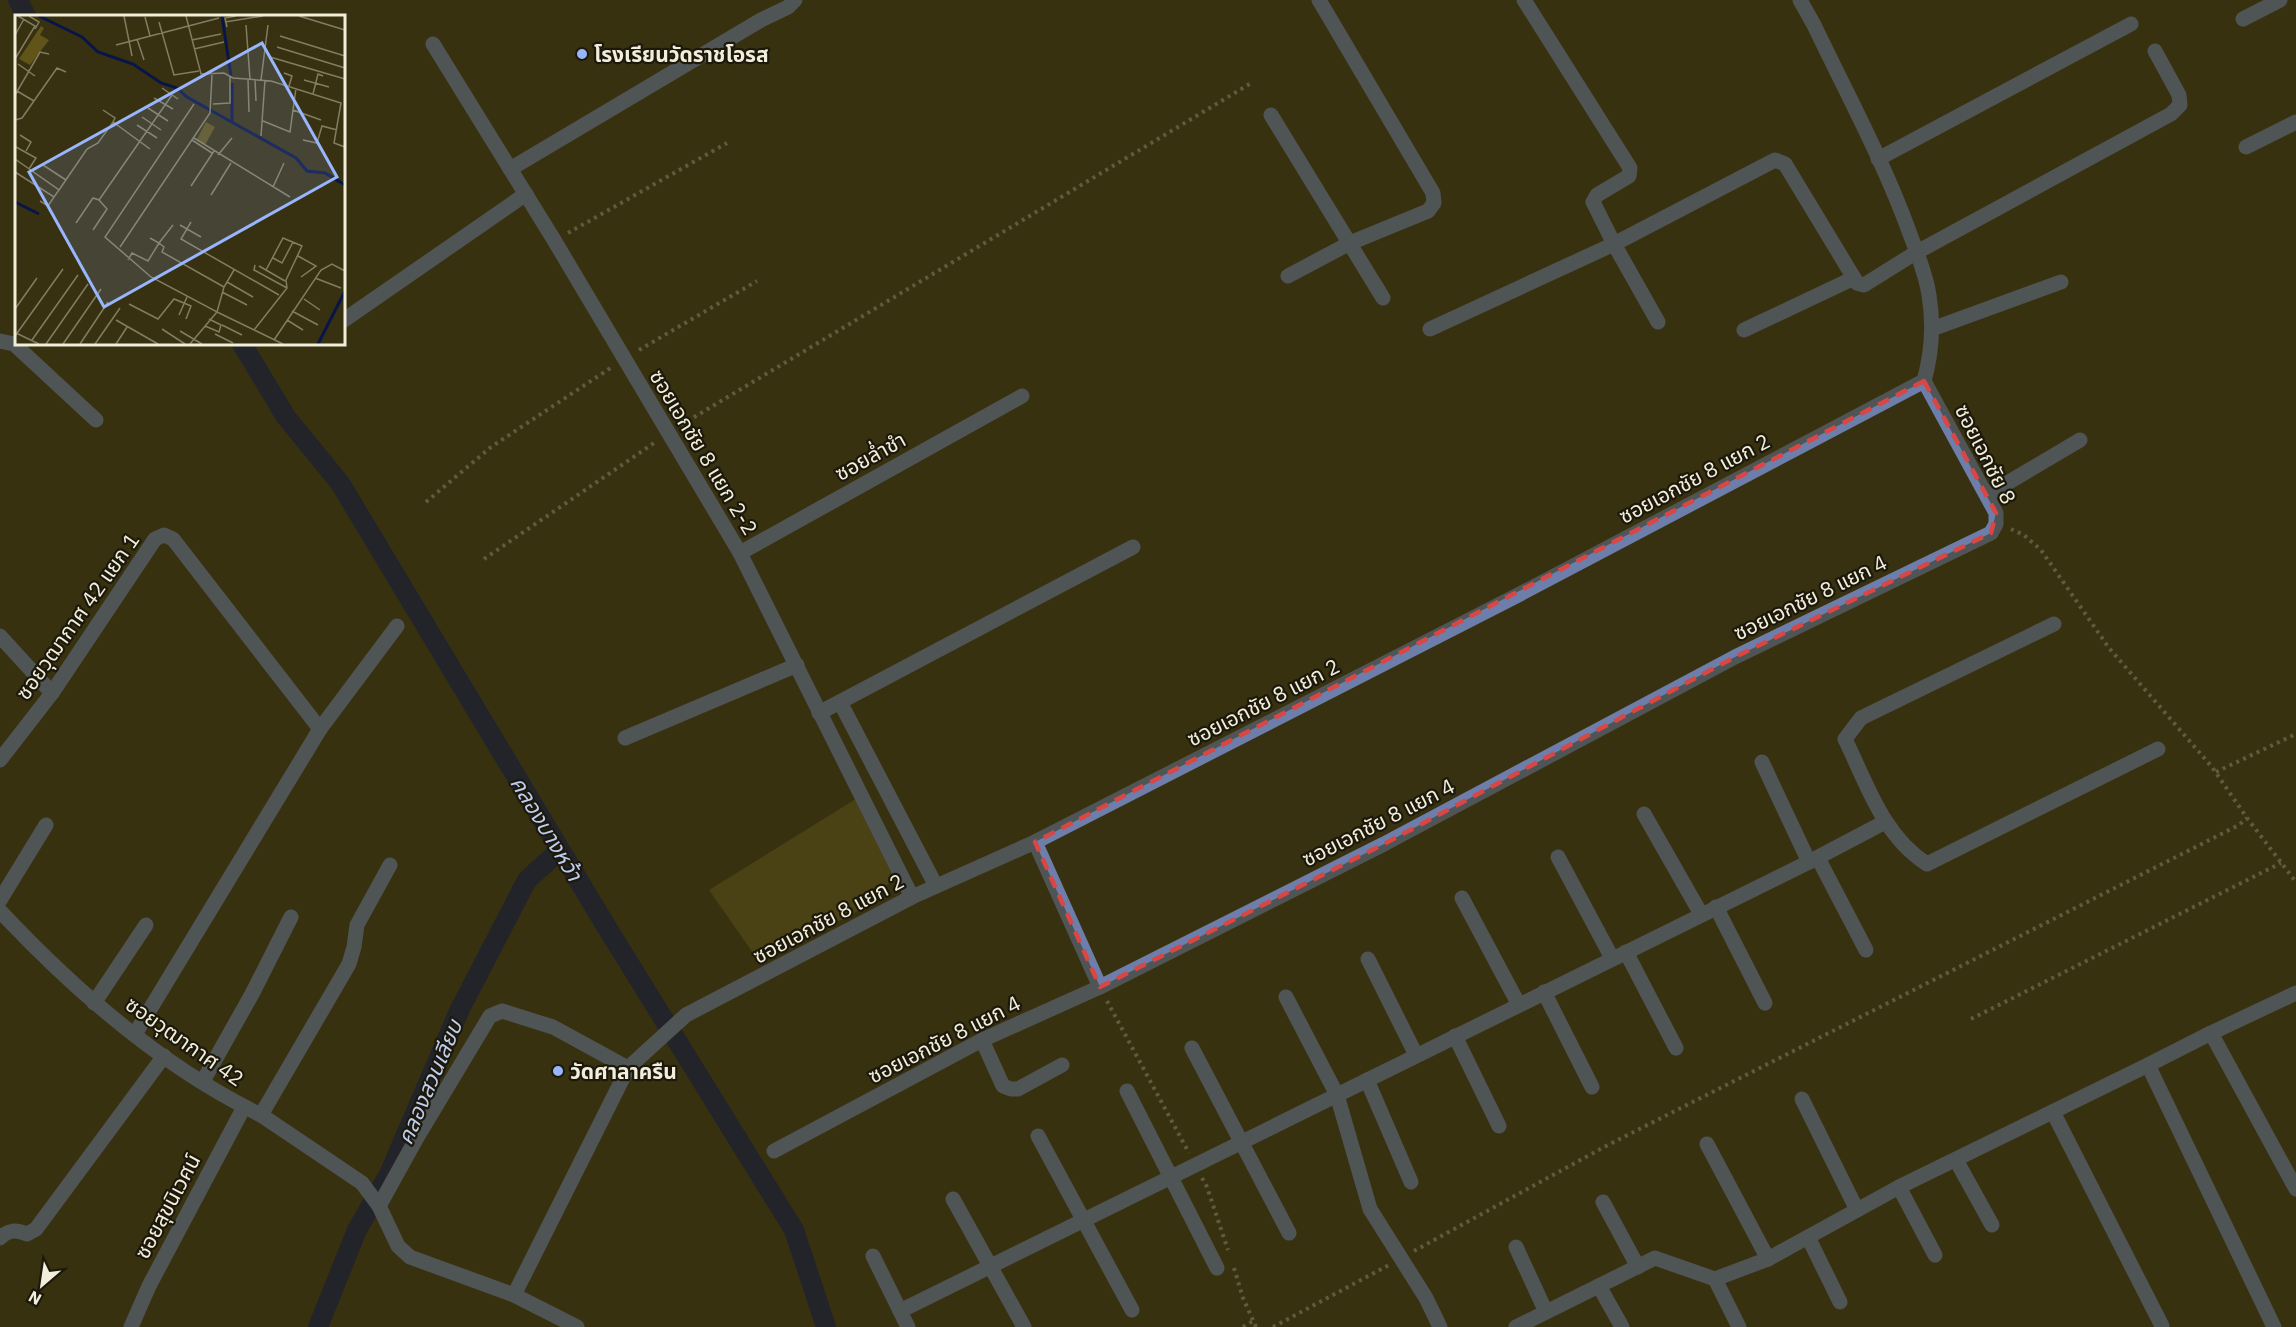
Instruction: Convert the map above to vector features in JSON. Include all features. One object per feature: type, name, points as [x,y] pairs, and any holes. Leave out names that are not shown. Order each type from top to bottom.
[{"type":"street","points":[[510,169],[761,20],[788,7],[795,0]]},
{"type":"street","points":[[1288,276],[1350,243],[1428,212],[1434,203],[1433,193],[1319,0]]},
{"type":"street","points":[[1524,0],[1630,168],[1629,176],[1597,195],[1593,202],[1658,322]]},
{"type":"street","points":[[1800,0],[1899,203],[1917,252],[1929,292],[1932,329],[1931,355],[1924,381]]},
{"type":"street","points":[[2243,19],[2280,0]]},
{"type":"street","points":[[1878,159],[2131,24]]},
{"type":"street","name":"ซอยเอกชัย 8 แยก 2-2","points":[[433,44],[554,240],[740,553],[912,897]]},
{"type":"street","points":[[1430,329],[1614,244],[1775,160],[1785,164],[1857,283],[1864,285],[1917,252],[2171,114],[2180,105],[2180,95],[2156,51]]},
{"type":"street","points":[[1271,115],[1383,298]]},
{"type":"street","points":[[2246,147],[2296,122]]},
{"type":"street","points":[[345,319],[526,194]]},
{"type":"street","points":[[1744,330],[1854,278]]},
{"type":"street","points":[[1932,329],[2061,282]]},
{"type":"street","points":[[0,341],[15,345]]},
{"type":"street","points":[[15,345],[96,420]]},
{"type":"street","name":"ซอยเอกชัย 8","points":[[1924,381],[1987,495],[1996,513],[1996,524]]},
{"type":"street","name":"ซอยเอกชัย 8 แยก 2","points":[[628,1068],[686,1015],[912,897],[1035,842],[1520,594],[1924,381]]},
{"type":"street","name":"ซอยล่ำชำ","points":[[740,553],[1022,396]]},
{"type":"street","points":[[1987,495],[2080,440]]},
{"type":"street","name":"ซอยเอกชัย 8 แยก 4","points":[[774,1151],[982,1040],[1100,987],[1384,844],[1735,657],[1991,533],[1996,524]]},
{"type":"street","name":"ซอยวุฒากาศ 42 แยก 1","points":[[0,760],[52,693],[155,539],[164,535],[173,539],[320,729]]},
{"type":"street","points":[[819,713],[1133,547]]},
{"type":"street","points":[[2054,624],[1861,718],[1845,739],[1885,822],[1912,854],[1927,864],[2158,749]]},
{"type":"street","points":[[135,1034],[320,729],[397,626]]},
{"type":"street","points":[[0,636],[52,693]]},
{"type":"street","points":[[625,738],[797,665]]},
{"type":"street","points":[[840,702],[936,886]]},
{"type":"street","points":[[1762,762],[1814,860],[1866,950]]},
{"type":"street","points":[[1644,814],[1701,914]]},
{"type":"street","points":[[900,1311],[1814,860],[1885,822]]},
{"type":"street","points":[[0,900],[46,825]]},
{"type":"street","points":[[1035,842],[1100,987]]},
{"type":"street","points":[[1558,857],[1676,1048]]},
{"type":"street","points":[[261,1115],[349,964],[357,925],[390,865]]},
{"type":"street","points":[[1462,898],[1519,1005]]},
{"type":"street","points":[[1716,907],[1765,1002]]},
{"type":"street","name":"ซอยวุฒากาศ 42","points":[[0,911],[94,1003],[164,1056],[244,1107],[261,1115],[362,1183],[378,1204],[398,1246],[410,1257],[514,1295],[578,1327]]},
{"type":"street","points":[[203,1081],[291,918]]},
{"type":"street","points":[[94,1003],[146,925]]},
{"type":"street","points":[[1368,958],[1416,1055]]},
{"type":"street","points":[[1544,992],[1592,1087]]},
{"type":"street","points":[[1516,1327],[1655,1258],[1715,1279],[1768,1259],[1899,1187],[2296,993]]},
{"type":"street","points":[[1286,997],[1336,1095],[1370,1209],[1426,1298],[1440,1327]]},
{"type":"street","points":[[378,1204],[489,1016],[495,1012],[501,1011],[553,1027],[628,1068],[514,1295]]},
{"type":"street","points":[[2211,1033],[2296,1189]]},
{"type":"street","points":[[1455,1036],[1499,1126]]},
{"type":"street","points":[[982,1040],[1003,1086],[1011,1089],[1017,1089],[1062,1065]]},
{"type":"street","points":[[1192,1048],[1289,1233]]},
{"type":"street","points":[[0,1238],[9,1231],[27,1234],[36,1230],[164,1056]]},
{"type":"street","points":[[2148,1065],[2274,1327]]},
{"type":"street","points":[[1367,1080],[1410,1182]]},
{"type":"street","points":[[1127,1091],[1217,1268]]},
{"type":"street","points":[[1802,1100],[1857,1210]]},
{"type":"street","name":"ซอยสุขนิเวศน์","points":[[131,1327],[148,1286],[244,1107]]},
{"type":"street","points":[[2053,1112],[2162,1326]]},
{"type":"street","points":[[1038,1136],[1132,1310]]},
{"type":"street","points":[[1707,1144],[1768,1259]]},
{"type":"street","points":[[1956,1160],[1992,1225]]},
{"type":"street","points":[[1899,1187],[1935,1255]]},
{"type":"street","points":[[953,1199],[1024,1327]]},
{"type":"street","points":[[1603,1202],[1638,1267]]},
{"type":"street","points":[[1808,1237],[1840,1302]]},
{"type":"street","points":[[1516,1247],[1546,1312]]},
{"type":"street","points":[[873,1256],[908,1327]]},
{"type":"street","points":[[1715,1279],[1739,1327]]},
{"type":"street","points":[[1599,1286],[1622,1327]]},
{"type":"path","points":[[484,559],[668,433],[1253,82]]},
{"type":"path","points":[[554,240],[727,143]]},
{"type":"path","points":[[426,502],[491,447],[624,358],[757,281]]},
{"type":"path","name":"ซอยเอกชัย 8","points":[[1996,524],[2017,531],[2041,550],[2109,648],[2216,772],[2247,818],[2296,882]]},
{"type":"path","points":[[2216,772],[2296,734]]},
{"type":"path","points":[[1273,1327],[1606,1146],[2239,825],[2247,818]]},
{"type":"path","points":[[1971,1019],[2282,863]]},
{"type":"path","points":[[1243,1327],[1253,1321]]},
{"type":"highlighted area","points":[[1924,381],[1996,513],[1991,533],[1735,657],[1384,844],[1100,987],[1035,842]]},
{"type":"shaded area","points":[[859,797],[894,877],[869,905],[760,963],[709,890]]},
{"type":"waterway","name":"คลองบางหว้า","points":[[18,0],[26,15]]},
{"type":"waterway","name":"คลองบางหว้า","points":[[243,345],[286,417],[340,483],[606,926],[794,1230],[826,1327]]},
{"type":"waterway","name":"คลองสวนเลียบ","points":[[318,1327],[357,1230],[389,1174],[460,1009],[527,880],[560,850]]},
{"type":"place","name":"โรงเรียนวัดราชโอรส","points":[[582,54]]},
{"type":"place","name":"วัดศาลาครืน","points":[[558,1071]]}]
